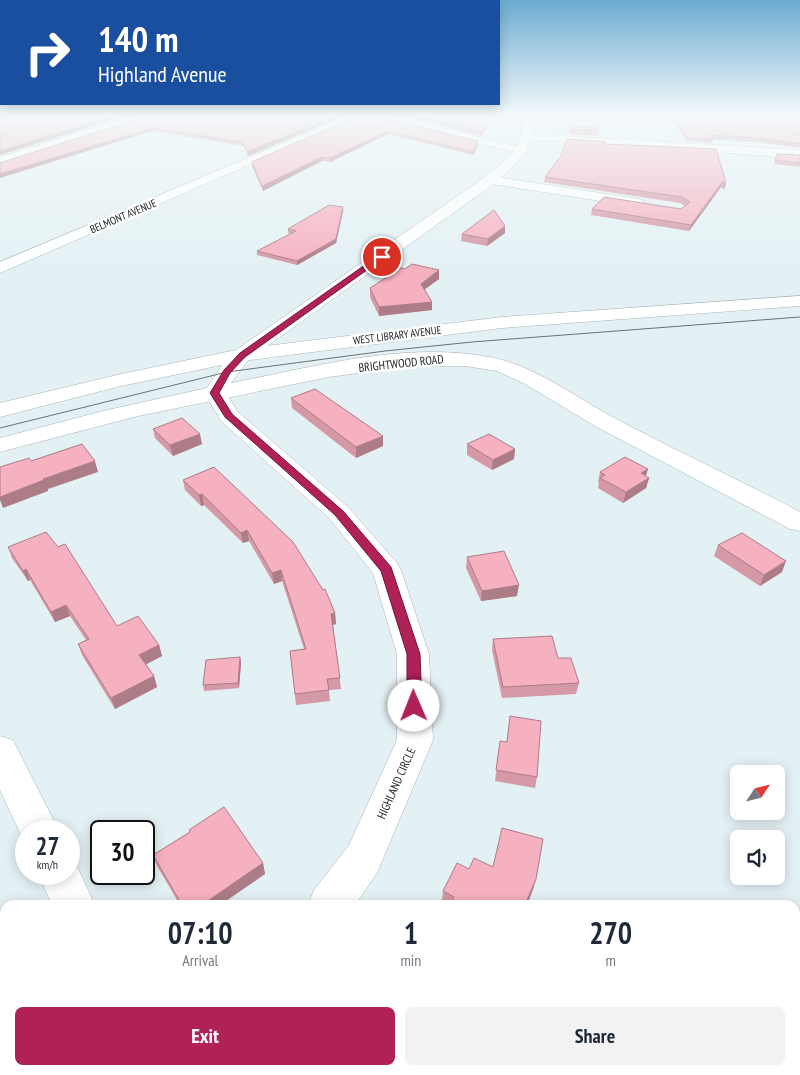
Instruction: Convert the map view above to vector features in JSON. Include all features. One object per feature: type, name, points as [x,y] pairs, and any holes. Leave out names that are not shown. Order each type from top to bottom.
[{"type":"street","name":"BELMONT AVENUE","points":[[0,268],[239,166]]},
{"type":"street","points":[[215,393],[227,372],[242,355],[490,180],[504,166]]},
{"type":"street","points":[[490,180],[652,205]]},
{"type":"street","name":"WEST LIBRARY AVENUE","points":[[0,410],[139,375],[242,355],[415,332],[539,319],[741,308],[800,301]]},
{"type":"street","name":"BRIGHTWOOD ROAD","points":[[0,445],[88,422],[215,393],[325,372],[404,361],[449,358],[492,363],[524,376],[604,421],[800,523]]},
{"type":"street","name":"HIGHLAND CIRCLE","points":[[215,393],[229,416],[339,513],[387,570],[413,654],[415,740],[363,859],[333,900]]},
{"type":"street","points":[[0,751],[34,820]]},
{"type":"street","points":[[64,885],[72,900]]},
{"type":"building","points":[[0,166],[26,166],[0,174]]},
{"type":"building","points":[[254,166],[303,166],[262,186]]},
{"type":"building","points":[[553,166],[721,166],[726,182],[724,183],[723,181],[691,225],[592,209],[604,197],[681,209],[690,202],[682,197],[545,177]]},
{"type":"building","points":[[329,205],[343,207],[336,239],[297,261],[257,251],[296,231],[288,229]]},
{"type":"building","points":[[494,210],[505,226],[488,239],[462,234]]},
{"type":"building","points":[[412,264],[439,270],[421,284],[432,302],[379,307],[370,288],[401,268],[405,269]]},
{"type":"building","points":[[315,389],[383,436],[356,447],[291,398]]},
{"type":"building","points":[[182,418],[200,434],[170,445],[153,429]]},
{"type":"building","points":[[489,434],[515,449],[493,460],[467,444]]},
{"type":"building","points":[[82,444],[95,461],[43,479],[0,497],[0,467],[29,458],[31,461]]},
{"type":"building","points":[[625,457],[648,469],[641,473],[649,478],[626,492],[600,478],[605,475],[600,472]]},
{"type":"building","points":[[214,467],[293,542],[323,590],[325,589],[335,613],[331,614],[340,678],[327,679],[329,690],[295,694],[290,651],[306,649],[281,570],[272,573],[247,530],[241,533],[202,494],[199,495],[183,480]]},
{"type":"building","points":[[46,532],[58,547],[65,544],[117,626],[138,616],[159,645],[139,655],[154,676],[111,698],[78,644],[89,639],[66,605],[51,612],[26,569],[23,571],[8,547]]},
{"type":"building","points":[[742,533],[786,561],[764,575],[718,545]]},
{"type":"building","points":[[504,551],[519,585],[482,591],[467,557]]},
{"type":"building","points":[[552,636],[558,658],[571,658],[579,683],[503,687],[493,639]]},
{"type":"building","points":[[240,657],[238,683],[203,685],[206,660]]},
{"type":"building","points":[[510,716],[541,721],[537,777],[496,770],[500,741],[507,742]]},
{"type":"building","points":[[224,807],[263,863],[209,900],[179,900],[155,858],[155,854],[190,832],[189,830]]},
{"type":"building","points":[[502,828],[543,839],[536,879],[527,900],[452,900],[454,897],[443,891],[457,863],[469,869],[474,858],[493,867]]},
{"type":"tram line","points":[[0,428],[227,372],[385,351],[472,342],[800,317]]},
{"type":"route","points":[[382,257],[242,355],[227,372],[215,393],[229,416],[339,513],[387,570],[413,654],[414,706]]}]
